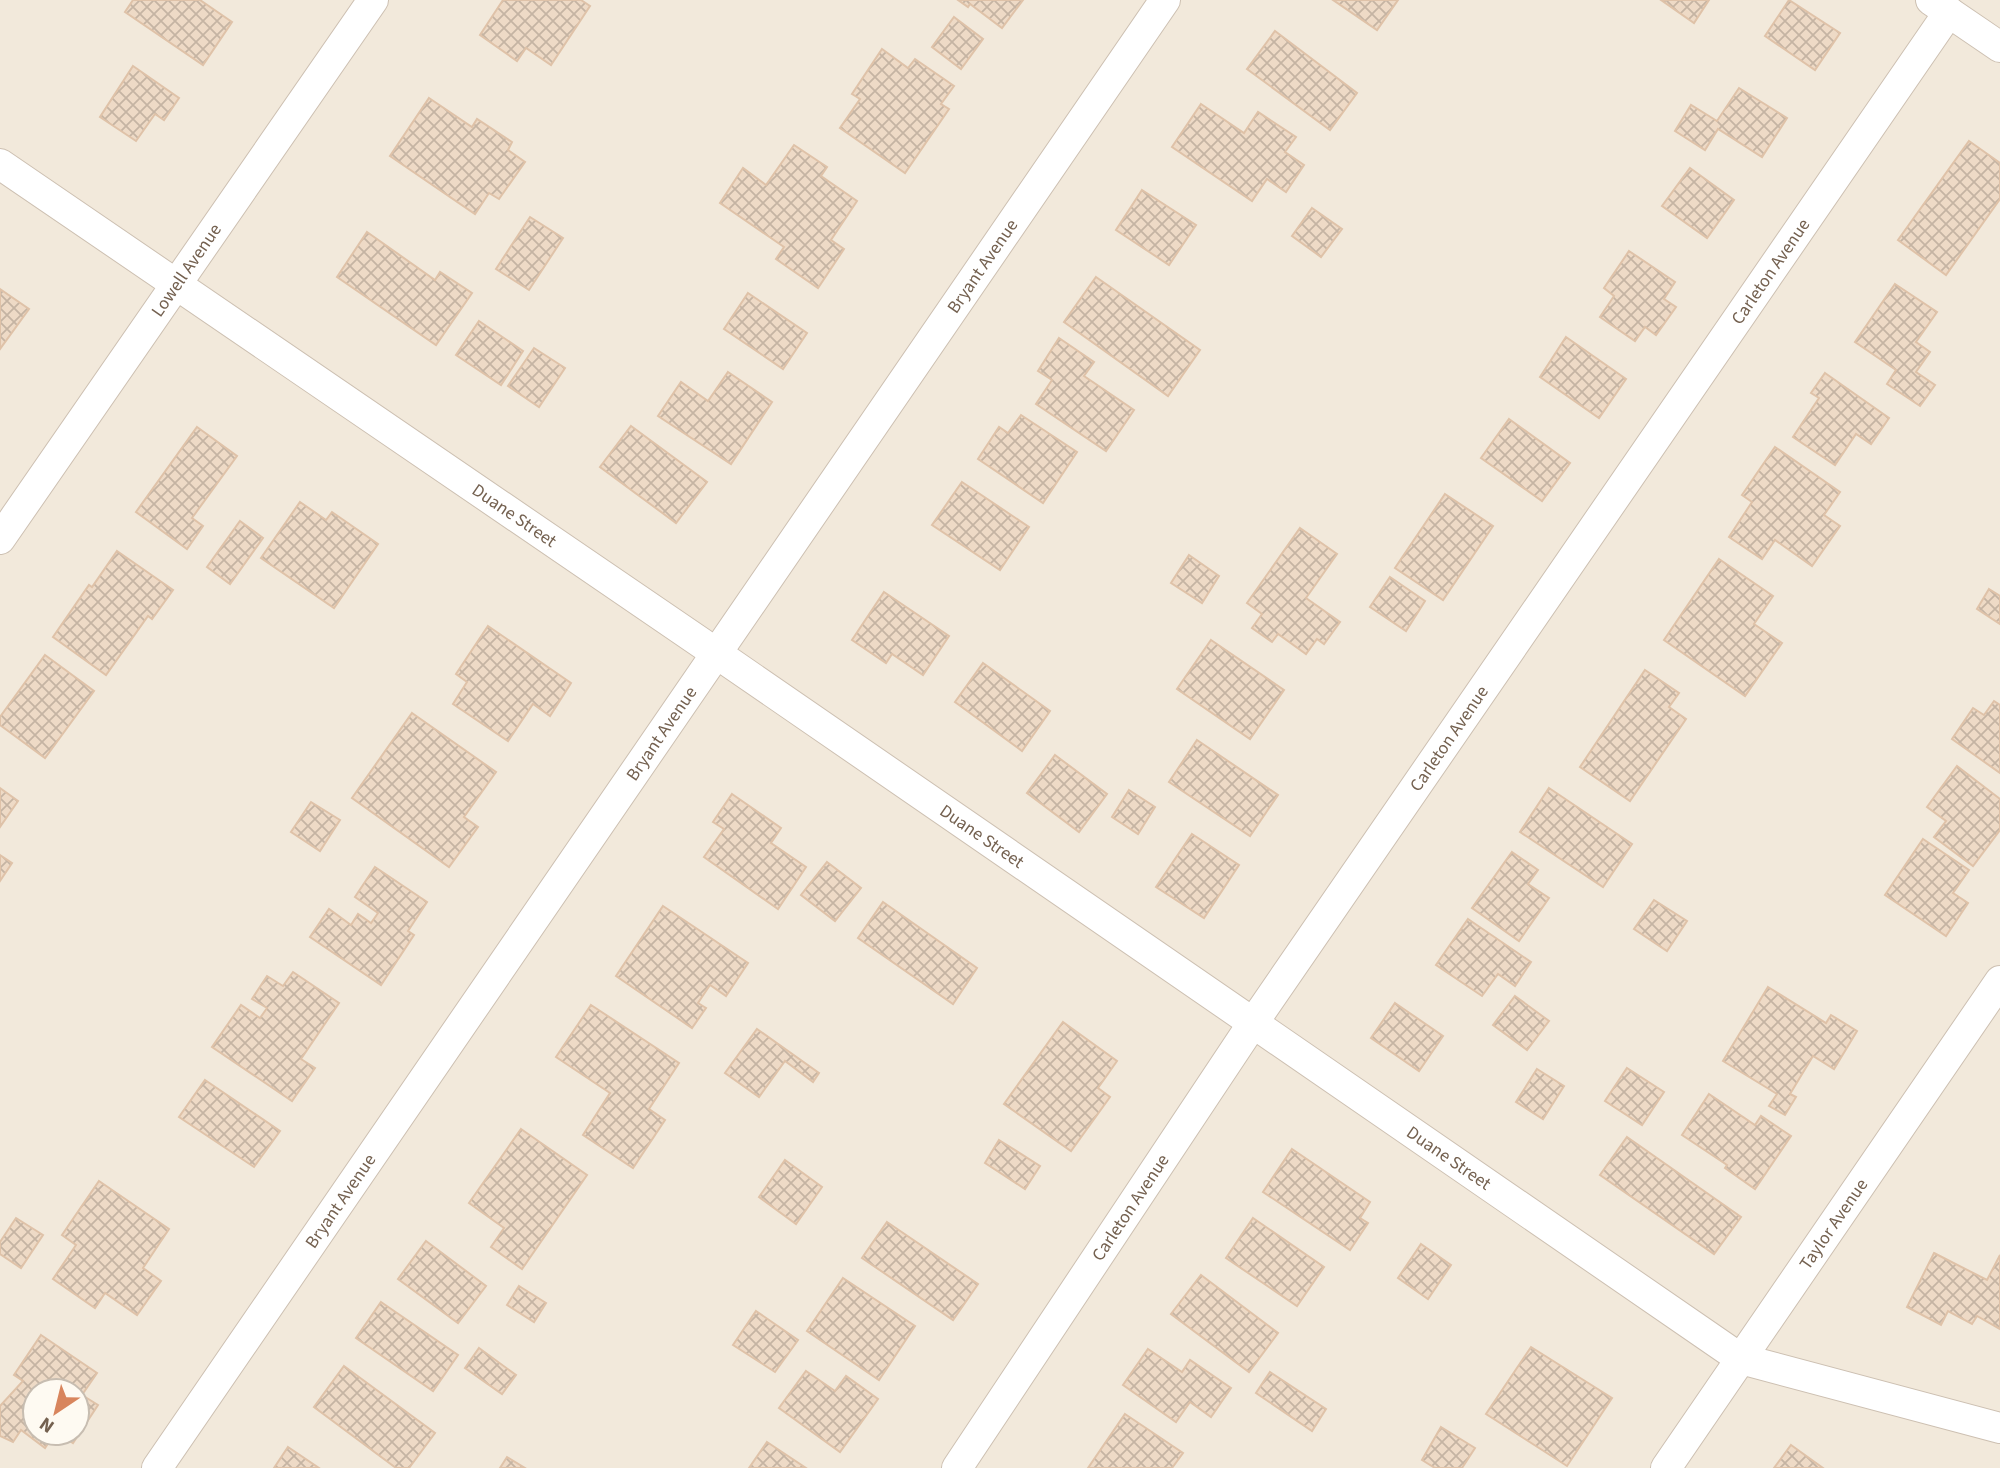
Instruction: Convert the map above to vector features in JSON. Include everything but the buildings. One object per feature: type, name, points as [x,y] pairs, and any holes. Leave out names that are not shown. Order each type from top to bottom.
[{"type":"street","name":"Lowell Avenue","points":[[0,539],[373,0]]},
{"type":"street","name":"Bryant Avenue","points":[[157,1468],[1165,0]]},
{"type":"street","points":[[1940,6],[2000,47]]},
{"type":"street","name":"Carleton Avenue","points":[[957,1468],[1253,1023],[1940,6]]},
{"type":"street","name":"Duane Street","points":[[0,164],[1741,1359],[2000,1428]]},
{"type":"street","name":"Taylor Avenue","points":[[1666,1468],[2000,981]]},
{"type":"shaded area","points":[[0,0],[2000,0],[2000,1468],[0,1468]]}]
